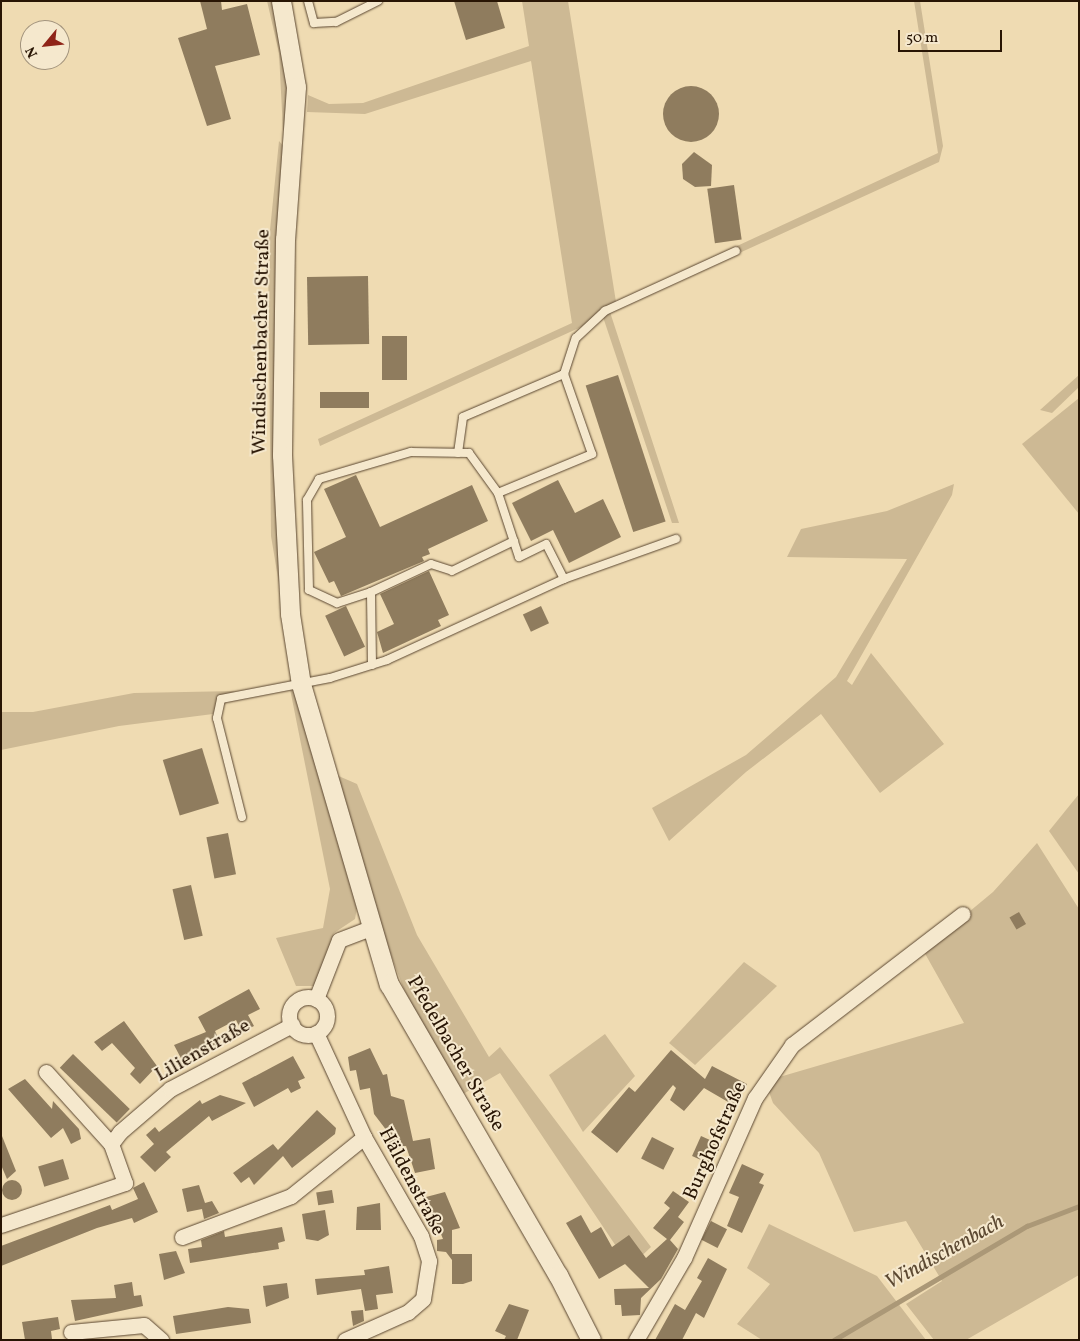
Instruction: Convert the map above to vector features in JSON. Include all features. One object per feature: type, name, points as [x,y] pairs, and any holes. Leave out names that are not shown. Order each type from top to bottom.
[{"type":"street","name":"Windischenbacher Straße","points":[[281,1],[296,87],[285,239],[282,455],[290,614],[301,684]]},
{"type":"street","name":"Pfedelbacher Straße","points":[[301,684],[370,928],[389,984],[416,1036],[558,1275],[591,1340]]},
{"type":"street","name":"Burghofstraße","points":[[636,1340],[684,1258],[755,1098],[786,1052],[824,1017],[963,914]]},
{"type":"street","points":[[316,999],[339,940],[370,928]]},
{"type":"street","points":[[305,997],[316,999],[327,1016],[316,1033],[302,1034],[292,1025],[294,1004],[305,997]]},
{"type":"street","name":"Lilienstraße","points":[[111,1144],[170,1089],[292,1025]]},
{"type":"street","name":"Häldenstraße","points":[[316,1033],[364,1137],[421,1236],[429,1261],[428,1283],[423,1298],[408,1312],[345,1340]]},
{"type":"street","points":[[1,1225],[124,1183],[111,1144],[46,1072]]},
{"type":"street","points":[[182,1237],[291,1196],[364,1137]]},
{"type":"street","points":[[71,1332],[144,1325],[161,1340]]},
{"type":"lane","points":[[308,1],[314,23],[336,22],[378,1]]},
{"type":"lane","points":[[498,493],[592,454],[564,374],[576,338],[605,311],[736,252]]},
{"type":"lane","points":[[458,453],[463,417],[564,374]]},
{"type":"lane","points":[[514,541],[452,571],[431,564],[371,592],[337,603],[309,590],[307,500],[319,479],[411,452],[469,453],[498,493],[514,541],[519,557],[546,544],[564,579]]},
{"type":"lane","points":[[242,817],[217,718],[221,699],[301,684],[372,665],[564,579],[676,539]]},
{"type":"lane","points":[[371,592],[372,665]]},
{"type":"shaded area","points":[[267,1],[276,1],[288,66],[288,127],[283,131],[279,53]]},
{"type":"shaded area","points":[[522,1],[568,1],[616,302],[938,153],[914,1],[920,1],[943,146],[939,162],[610,312],[679,523],[672,523],[603,317],[320,446],[318,439],[572,323],[531,61],[365,114],[307,112],[308,95],[329,104],[363,103],[529,46]]},
{"type":"shaded area","points":[[279,141],[287,150],[284,614],[271,536],[268,250]]},
{"type":"shaded area","points":[[1079,375],[1079,387],[1052,413],[1040,410]]},
{"type":"shaded area","points":[[1079,398],[1079,514],[1022,444]]},
{"type":"shaded area","points":[[954,484],[952,495],[847,681],[852,685],[871,653],[944,744],[880,793],[821,714],[746,772],[669,841],[652,808],[746,755],[836,677],[907,559],[787,557],[801,529],[887,511]]},
{"type":"shaded area","points":[[290,689],[299,697],[357,908],[355,919],[334,933],[314,986],[296,986],[276,938],[323,928],[330,889]]},
{"type":"shaded area","points":[[236,691],[220,696],[213,714],[119,726],[1,750],[1,712],[33,712],[134,693]]},
{"type":"shaded area","points":[[334,774],[357,784],[417,935],[489,1057],[500,1047],[651,1247],[630,1267],[500,1073],[463,1094],[432,1044],[403,987],[380,926]]},
{"type":"shaded area","points":[[1079,794],[1079,874],[1049,831]]},
{"type":"shaded area","points":[[1037,843],[1079,909],[1079,1275],[966,1340],[934,1340],[906,1304],[942,1281],[906,1221],[854,1232],[819,1153],[773,1103],[769,1092],[776,1078],[964,1023],[923,950],[993,892]]},
{"type":"shaded area","points":[[744,962],[777,986],[695,1065],[669,1043]]},
{"type":"shaded area","points":[[605,1034],[635,1076],[583,1132],[549,1075]]},
{"type":"shaded area","points":[[769,1224],[877,1276],[926,1340],[762,1340],[737,1324],[770,1284],[747,1268]]},
{"type":"building","points":[[200,1],[221,1],[222,10],[247,4],[260,55],[215,66],[231,119],[207,126],[178,38],[207,29]]},
{"type":"building","points":[[454,1],[497,1],[505,28],[466,40]]},
{"type":"building","points":[[685,86],[697,86],[707,90],[715,98],[719,114],[715,130],[707,138],[697,142],[685,142],[675,138],[667,130],[663,120],[663,108],[667,98],[675,90]]},
{"type":"building","points":[[694,152],[712,165],[711,186],[695,187],[683,179],[682,164]]},
{"type":"building","points":[[734,185],[742,239],[715,243],[707,189]]},
{"type":"building","points":[[368,276],[369,344],[308,345],[307,277]]},
{"type":"building","points":[[382,336],[407,336],[407,380],[382,380]]},
{"type":"building","points":[[618,375],[666,521],[633,532],[586,386]]},
{"type":"building","points":[[320,392],[369,392],[369,408],[320,408]]},
{"type":"building","points":[[356,475],[380,527],[472,485],[488,521],[428,549],[430,554],[422,557],[424,561],[341,596],[334,581],[329,583],[314,552],[346,537],[324,489]]},
{"type":"building","points":[[558,480],[575,513],[603,499],[621,537],[569,563],[553,530],[531,541],[512,503]]},
{"type":"building","points":[[429,571],[449,615],[438,620],[441,626],[383,653],[377,632],[394,624],[380,594]]},
{"type":"building","points":[[346,606],[365,647],[344,657],[325,616]]},
{"type":"building","points":[[541,606],[549,623],[531,632],[523,614]]},
{"type":"building","points":[[202,748],[219,803],[180,815],[163,760]]},
{"type":"building","points":[[228,833],[236,874],[214,878],[206,837]]},
{"type":"building","points":[[191,885],[203,936],[184,940],[172,889]]},
{"type":"building","points":[[1019,912],[1026,924],[1016,930],[1009,918]]},
{"type":"building","points":[[249,989],[260,1009],[248,1015],[254,1026],[242,1032],[236,1020],[215,1031],[221,1044],[184,1064],[174,1045],[206,1032],[198,1017]]},
{"type":"building","points":[[124,1021],[157,1066],[140,1084],[130,1074],[135,1068],[112,1043],[102,1051],[94,1042]]},
{"type":"building","points":[[370,1048],[383,1075],[387,1074],[391,1096],[404,1100],[413,1141],[430,1138],[435,1169],[415,1173],[406,1146],[390,1149],[387,1131],[374,1114],[370,1088],[360,1090],[356,1070],[350,1071],[348,1057]]},
{"type":"building","points":[[671,1050],[705,1079],[712,1066],[747,1084],[735,1106],[704,1088],[684,1111],[670,1100],[676,1088],[673,1085],[617,1153],[591,1132],[629,1087],[635,1092]]},
{"type":"building","points":[[73,1054],[130,1109],[117,1123],[60,1068]]},
{"type":"building","points":[[293,1056],[305,1078],[298,1081],[301,1088],[291,1093],[288,1088],[254,1107],[242,1083]]},
{"type":"building","points":[[25,1079],[52,1109],[53,1101],[79,1129],[81,1139],[71,1144],[63,1128],[51,1138],[8,1089]]},
{"type":"building","points":[[220,1095],[246,1103],[212,1121],[209,1116],[166,1152],[171,1157],[155,1172],[140,1157],[154,1144],[146,1135],[155,1127],[159,1132],[200,1100],[202,1104]]},
{"type":"building","points":[[317,1110],[336,1128],[335,1134],[292,1168],[283,1156],[254,1185],[249,1177],[241,1183],[233,1173],[273,1144],[278,1150]]},
{"type":"building","points":[[2,1136],[16,1171],[7,1179],[1,1165]]},
{"type":"building","points":[[701,1136],[721,1145],[712,1165],[692,1156]]},
{"type":"building","points":[[652,1137],[674,1148],[663,1170],[641,1158]]},
{"type":"building","points":[[63,1159],[69,1179],[44,1187],[38,1167]]},
{"type":"building","points":[[742,1164],[764,1174],[759,1183],[764,1185],[742,1233],[727,1226],[739,1197],[729,1193]]},
{"type":"building","points":[[12,1180],[19,1183],[22,1190],[19,1197],[12,1200],[5,1197],[2,1190],[5,1183]]},
{"type":"building","points":[[144,1182],[158,1212],[134,1223],[132,1218],[97,1228],[1,1266],[1,1246],[110,1205],[112,1210],[138,1199],[133,1188]]},
{"type":"building","points":[[199,1185],[205,1203],[212,1201],[219,1213],[204,1219],[202,1209],[187,1212],[182,1189]]},
{"type":"building","points":[[332,1190],[334,1203],[318,1205],[316,1193]]},
{"type":"building","points":[[673,1191],[689,1202],[678,1217],[684,1222],[670,1240],[678,1249],[661,1279],[641,1298],[640,1315],[622,1316],[621,1305],[615,1305],[614,1289],[649,1288],[625,1264],[599,1279],[566,1223],[581,1215],[591,1233],[601,1227],[612,1247],[629,1235],[646,1258],[667,1239],[653,1228],[670,1208],[664,1203]]},
{"type":"building","points":[[445,1192],[460,1228],[452,1230],[452,1254],[472,1254],[472,1281],[463,1284],[452,1284],[452,1260],[446,1252],[437,1251],[437,1240],[443,1239],[426,1197]]},
{"type":"building","points":[[380,1203],[381,1230],[356,1230],[357,1207]]},
{"type":"building","points":[[325,1210],[329,1235],[318,1241],[306,1239],[302,1214]]},
{"type":"building","points":[[711,1221],[727,1229],[718,1248],[701,1240]]},
{"type":"building","points":[[282,1227],[285,1241],[278,1243],[279,1249],[190,1263],[188,1249],[202,1247],[201,1240],[224,1231],[225,1237]]},
{"type":"building","points":[[176,1251],[185,1273],[164,1280],[159,1254]]},
{"type":"building","points":[[708,1258],[727,1269],[704,1318],[696,1313],[682,1340],[655,1340],[675,1304],[685,1310],[702,1281],[697,1278]]},
{"type":"building","points":[[389,1266],[393,1293],[376,1295],[378,1309],[365,1311],[361,1289],[317,1295],[315,1279],[365,1275],[364,1270]]},
{"type":"building","points":[[132,1282],[134,1296],[141,1295],[143,1306],[75,1321],[71,1300],[116,1298],[114,1285]]},
{"type":"building","points":[[287,1283],[289,1298],[266,1307],[263,1286]]},
{"type":"building","points":[[509,1304],[529,1310],[517,1340],[504,1340],[506,1336],[495,1331]]},
{"type":"building","points":[[228,1307],[249,1309],[251,1323],[176,1334],[173,1316]]},
{"type":"building","points":[[363,1310],[364,1321],[353,1326],[351,1311]]},
{"type":"building","points":[[58,1317],[60,1329],[51,1331],[52,1339],[25,1340],[22,1322]]},
{"type":"waterway","name":"Windischenbach","points":[[834,1340],[1027,1226],[1079,1206]]}]
